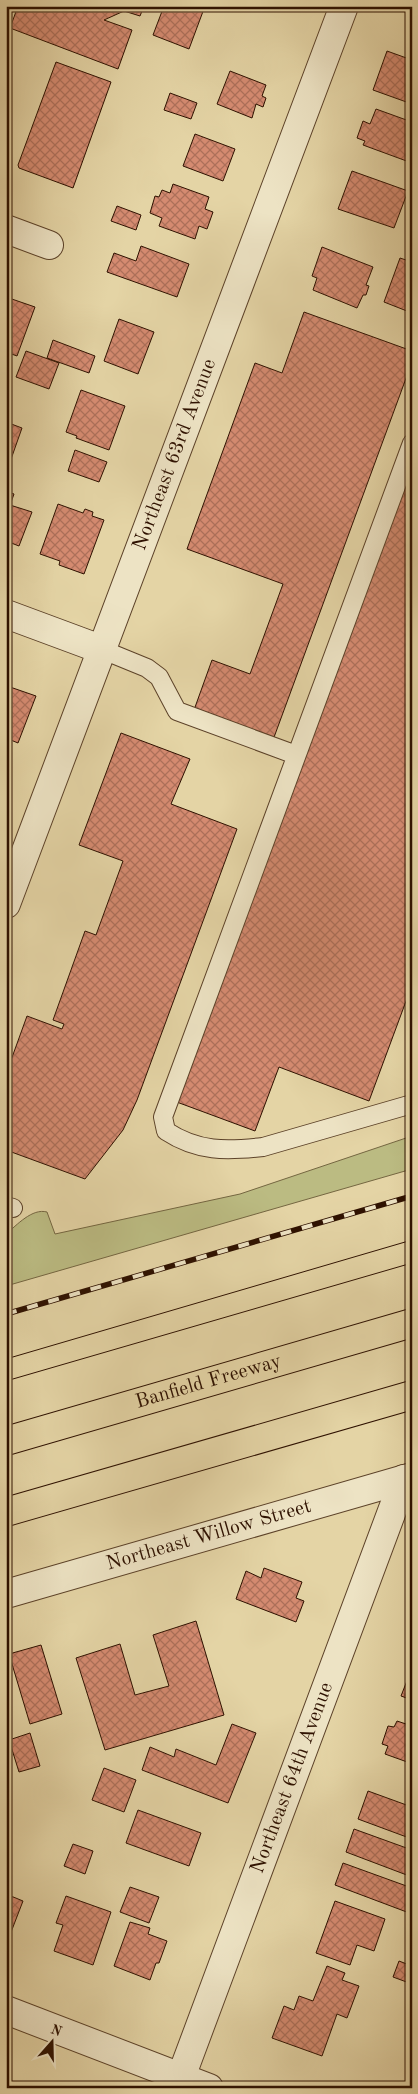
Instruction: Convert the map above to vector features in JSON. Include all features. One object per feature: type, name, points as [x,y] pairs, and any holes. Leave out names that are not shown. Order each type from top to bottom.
[{"type":"highway","name":"Banfield Freeway","points":[[6,1441],[412,1323]]},
{"type":"highway","points":[[6,1512],[412,1395]]},
{"type":"street","name":"Northeast 63rd Avenue","points":[[6,904],[344,6]]},
{"type":"street","points":[[6,229],[48,245]]},
{"type":"street","points":[[6,614],[103,650]]},
{"type":"street","name":"Northeast Willow Street","points":[[6,1594],[408,1478]]},
{"type":"street","name":"Northeast 64th Avenue","points":[[181,2077],[408,1478]]},
{"type":"street","points":[[6,2010],[209,2088]]},
{"type":"lane","points":[[412,443],[163,1117],[166,1131],[180,1140],[207,1149],[239,1149],[263,1147],[412,1104]]},
{"type":"lane","points":[[103,650],[147,668],[159,676],[177,711],[296,755]]},
{"type":"green space","points":[[412,1136],[412,1169],[6,1286],[6,1234],[25,1218],[36,1212],[47,1212],[55,1234],[240,1194]]},
{"type":"building","points":[[18,6],[144,6],[140,16],[124,11],[104,20],[132,30],[118,69],[10,28]]},
{"type":"building","points":[[164,6],[205,6],[189,49],[153,35]]},
{"type":"building","points":[[387,51],[412,60],[412,104],[373,90]]},
{"type":"building","points":[[56,62],[111,82],[73,188],[19,168],[18,165]]},
{"type":"building","points":[[230,71],[266,85],[262,96],[266,98],[263,107],[256,104],[252,118],[217,104]]},
{"type":"building","points":[[170,93],[197,103],[191,119],[164,110]]},
{"type":"building","points":[[376,109],[412,122],[412,163],[363,145],[365,141],[357,138],[363,121],[370,124]]},
{"type":"building","points":[[195,134],[235,149],[223,181],[183,166]]},
{"type":"building","points":[[352,171],[408,191],[394,228],[338,209]]},
{"type":"building","points":[[173,184],[209,197],[205,209],[213,212],[207,229],[199,226],[195,239],[159,226],[162,218],[150,213],[155,196],[159,197],[162,190],[170,193]]},
{"type":"building","points":[[117,206],[141,215],[136,230],[111,221]]},
{"type":"building","points":[[141,246],[189,264],[177,297],[107,272],[114,253],[136,261]]},
{"type":"building","points":[[322,247],[373,267],[366,285],[369,286],[366,295],[363,295],[357,308],[313,290],[317,278],[312,276]]},
{"type":"building","points":[[400,258],[412,262],[412,313],[384,302]]},
{"type":"building","points":[[6,297],[35,307],[17,356],[6,352]]},
{"type":"building","points":[[304,312],[412,351],[412,362],[273,740],[194,710],[212,660],[250,674],[283,584],[187,549],[255,363],[282,373]]},
{"type":"building","points":[[119,319],[154,332],[138,374],[104,361]]},
{"type":"building","points":[[53,340],[95,356],[89,373],[47,358]]},
{"type":"building","points":[[26,351],[59,363],[49,389],[16,377]]},
{"type":"building","points":[[81,390],[125,406],[109,450],[76,438],[77,436],[66,432]]},
{"type":"building","points":[[6,422],[22,428],[10,462],[6,460]]},
{"type":"building","points":[[75,450],[107,462],[99,482],[68,471]]},
{"type":"building","points":[[412,458],[412,985],[369,1101],[279,1067],[255,1131],[174,1101]]},
{"type":"building","points":[[6,491],[14,494],[10,505],[32,512],[19,546],[6,541]]},
{"type":"building","points":[[58,504],[83,513],[85,509],[93,512],[92,516],[104,520],[84,574],[59,565],[60,561],[40,554]]},
{"type":"building","points":[[10,687],[36,696],[18,743],[6,738],[6,688],[10,689]]},
{"type":"building","points":[[121,733],[190,759],[171,804],[237,829],[137,1100],[123,1130],[85,1179],[6,1150],[6,1074],[27,1016],[62,1029],[64,1024],[53,1020],[85,931],[96,935],[123,861],[79,845]]},
{"type":"building","points":[[264,1568],[302,1582],[296,1598],[304,1601],[296,1622],[236,1599],[246,1571],[261,1578]]},
{"type":"building","points":[[196,1621],[224,1715],[105,1750],[76,1658],[120,1644],[135,1695],[169,1686],[153,1635]]},
{"type":"building","points":[[41,1645],[62,1714],[30,1724],[9,1654]]},
{"type":"building","points":[[412,1668],[412,1700],[401,1696]]},
{"type":"building","points":[[397,1721],[412,1726],[412,1769],[408,1768],[410,1763],[385,1754],[388,1746],[382,1744],[388,1726],[394,1727]]},
{"type":"building","points":[[232,1724],[256,1733],[228,1803],[142,1770],[150,1747],[174,1757],[176,1749],[216,1765]]},
{"type":"building","points":[[30,1733],[40,1766],[19,1772],[9,1740]]},
{"type":"building","points":[[104,1768],[136,1780],[124,1812],[92,1800]]},
{"type":"building","points":[[368,1791],[412,1807],[412,1839],[358,1819]]},
{"type":"building","points":[[138,1810],[201,1833],[189,1866],[126,1843]]},
{"type":"building","points":[[354,1829],[412,1850],[412,1877],[346,1852]]},
{"type":"building","points":[[73,1844],[93,1851],[85,1874],[64,1866]]},
{"type":"building","points":[[343,1863],[412,1888],[412,1914],[335,1885]]},
{"type":"building","points":[[130,1887],[159,1897],[149,1923],[120,1912]]},
{"type":"building","points":[[6,1894],[23,1901],[8,1940],[6,1939]]},
{"type":"building","points":[[66,1896],[111,1912],[93,1965],[54,1951],[63,1925],[56,1923]]},
{"type":"building","points":[[335,1901],[385,1919],[374,1951],[357,1945],[350,1965],[316,1953]]},
{"type":"building","points":[[130,1922],[150,1928],[148,1934],[167,1941],[150,1980],[114,1966]]},
{"type":"building","points":[[399,1961],[412,1966],[412,1984],[393,1977]]},
{"type":"building","points":[[327,1966],[345,1973],[342,1980],[359,1986],[347,2018],[337,2014],[322,2056],[272,2038],[284,2006],[294,2010],[299,1996],[313,2001]]},
{"type":"tram line","points":[[6,1359],[412,1240]]},
{"type":"tram line","points":[[6,1381],[412,1263]]},
{"type":"railway","points":[[6,1314],[412,1196]]}]
